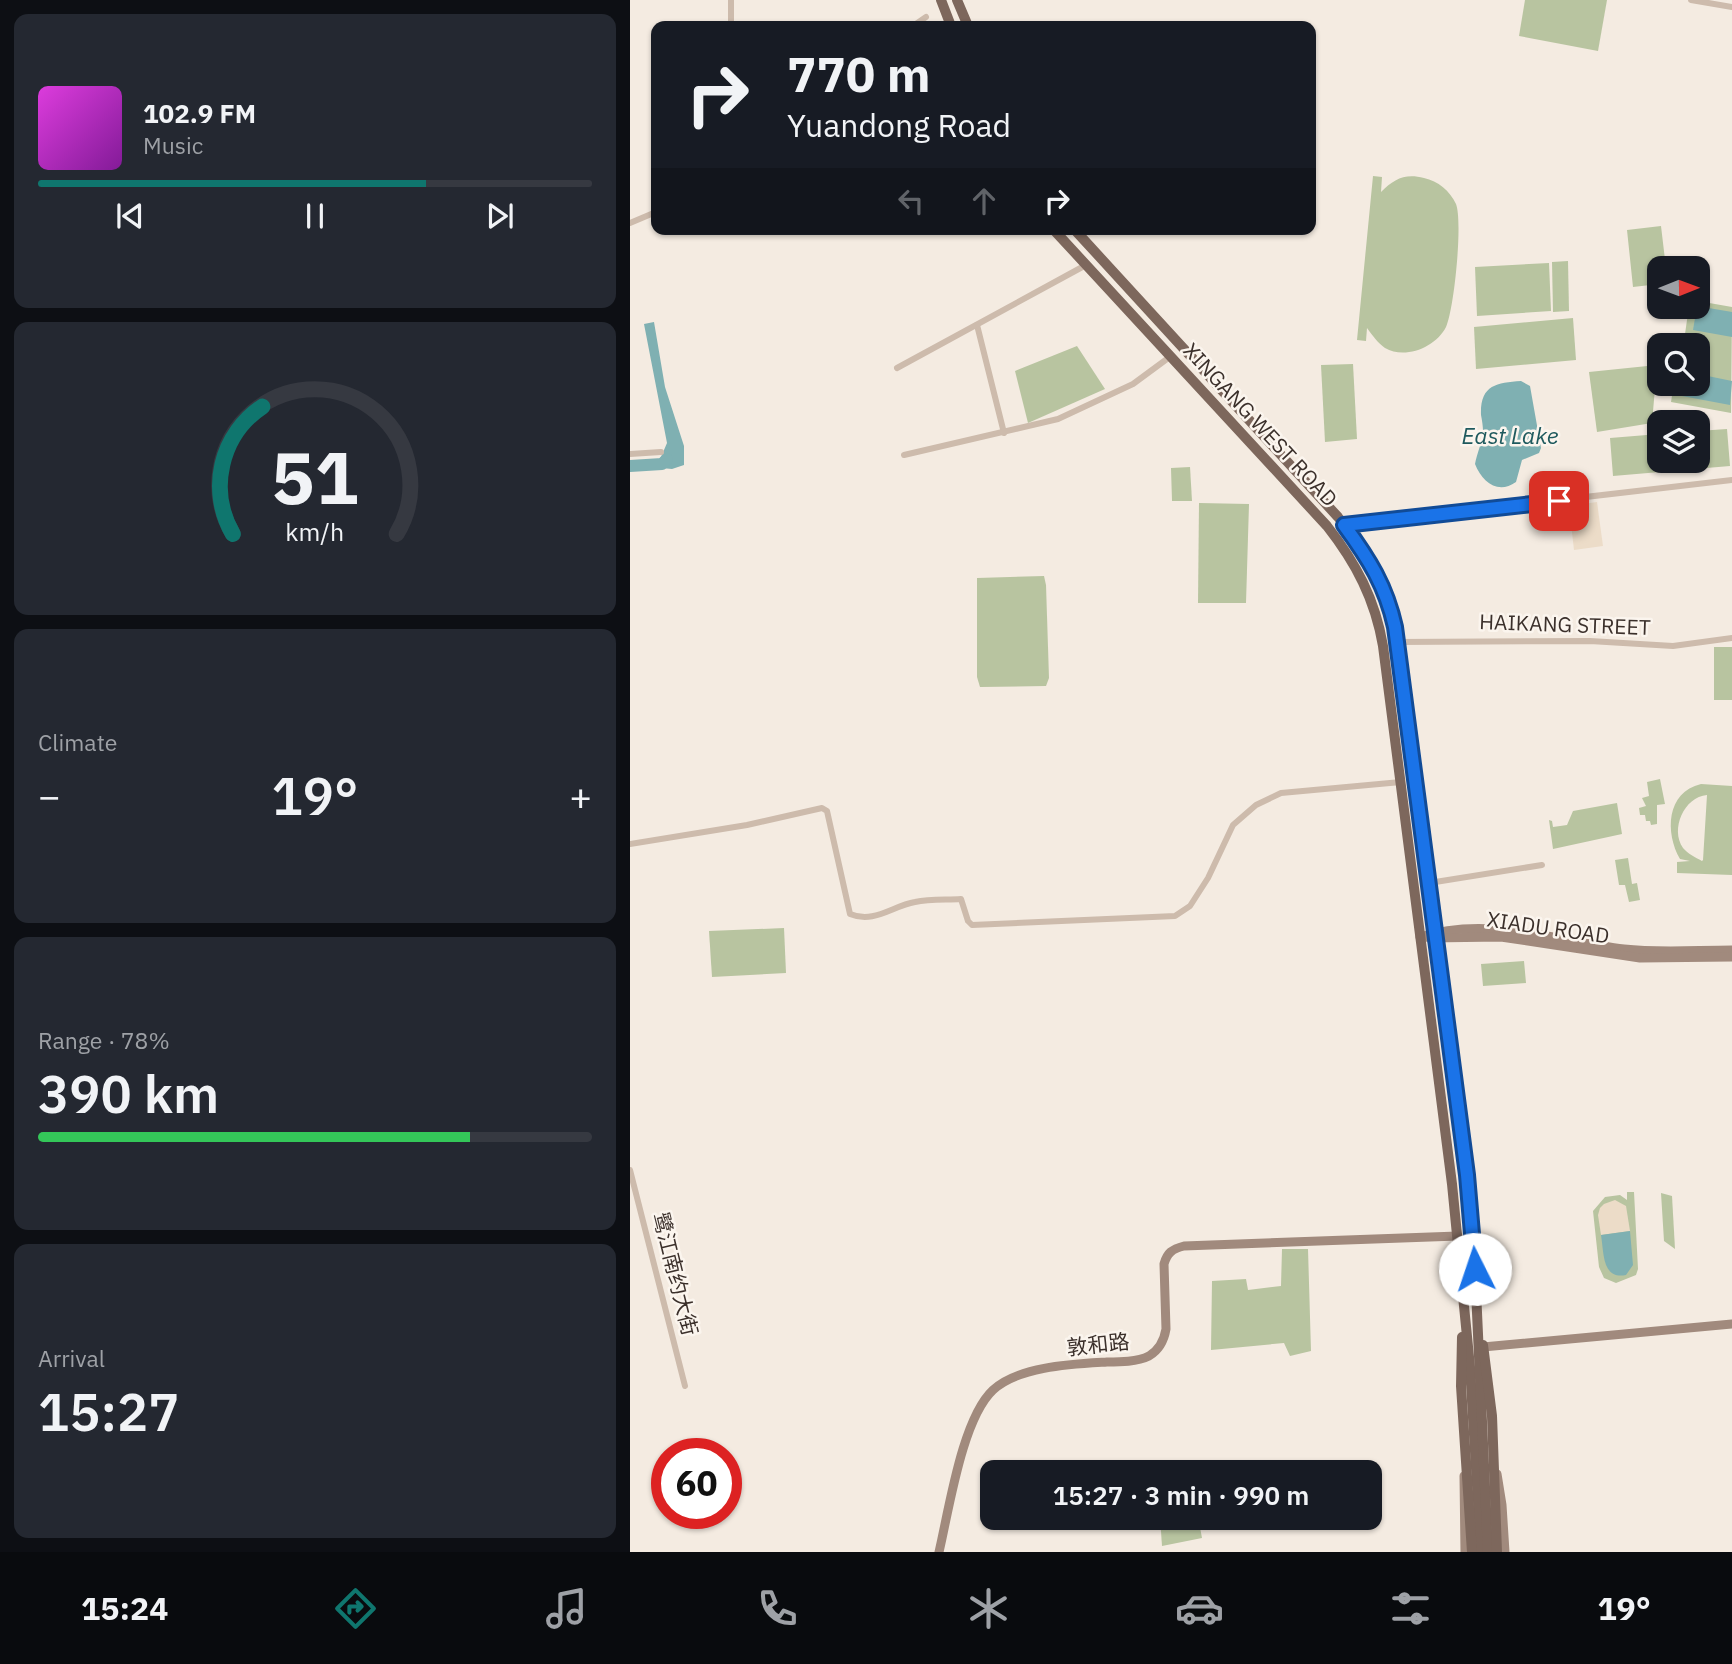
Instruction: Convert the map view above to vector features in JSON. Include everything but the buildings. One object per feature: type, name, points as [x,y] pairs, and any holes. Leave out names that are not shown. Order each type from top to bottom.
[{"type":"main road","points":[[941,0],[949,21]]},
{"type":"main road","points":[[957,0],[966,21]]},
{"type":"main road","name":"XINGANG WEST ROAD","points":[[1059,235],[1276,469],[1336,538],[1359,573],[1374,604],[1382,639],[1448,1148],[1488,1552]]},
{"type":"main road","name":"XINGANG WEST ROAD","points":[[1080,235],[1344,525],[1370,562],[1389,599],[1434,918],[1469,1196],[1477,1317],[1480,1552]]},
{"type":"main road","points":[[1424,976],[1440,974]]},
{"type":"main road","points":[[1464,1316],[1461,1368],[1472,1552]]},
{"type":"main road","points":[[1477,1317],[1491,1405],[1497,1552]]},
{"type":"street","points":[[731,0],[732,21]]},
{"type":"street","points":[[1691,0],[1732,7]]},
{"type":"street","points":[[921,21],[926,17]]},
{"type":"street","points":[[630,223],[651,214]]},
{"type":"street","points":[[897,368],[1086,265]]},
{"type":"street","points":[[976,325],[1004,433]]},
{"type":"street","points":[[904,455],[1058,419],[1133,384],[1171,356]]},
{"type":"street","points":[[630,454],[661,452]]},
{"type":"street","points":[[1276,469],[1286,460]]},
{"type":"street","points":[[1344,525],[1732,480]]},
{"type":"street","points":[[1374,604],[1389,599]]},
{"type":"street","name":"HAIKANG STREET","points":[[1397,642],[1565,640],[1673,646],[1732,638]]},
{"type":"street","points":[[630,845],[747,825],[822,808],[827,811],[850,914],[861,918],[876,916],[915,902],[961,899],[968,921],[972,925],[1175,916],[1190,906],[1208,878],[1233,825],[1256,805],[1281,793],[1401,782]]},
{"type":"street","points":[[1429,883],[1542,865]]},
{"type":"street","points":[[1418,920],[1434,918]]},
{"type":"street","name":"XIADU ROAD","points":[[1420,937],[1501,937],[1631,957],[1668,955]]},
{"type":"street","points":[[1668,955],[1732,950]]},
{"type":"street","points":[[1668,955],[1732,957]]},
{"type":"street","name":"鹭江南约大街","points":[[630,1170],[685,1386]]},
{"type":"street","name":"敦和路","points":[[939,1552],[965,1446],[974,1419],[986,1398],[1007,1381],[1030,1373],[1065,1366],[1138,1360],[1158,1349],[1166,1329],[1164,1264],[1170,1252],[1184,1246],[1458,1236]]},
{"type":"street","points":[[1483,1347],[1732,1324]]},
{"type":"street","points":[[1465,1454],[1465,1552]]},
{"type":"street","points":[[1494,1457],[1502,1505],[1505,1552]]},
{"type":"green space","points":[[1525,0],[1607,0],[1598,51],[1519,36]]},
{"type":"green space","points":[[1373,176],[1382,177],[1381,192],[1405,177],[1429,179],[1443,187],[1456,204],[1458,246],[1449,318],[1441,334],[1419,350],[1402,353],[1385,348],[1367,328],[1366,341],[1357,340]]},
{"type":"green space","points":[[1661,226],[1665,256],[1647,256],[1647,285],[1633,287],[1627,230]]},
{"type":"green space","points":[[1568,261],[1569,311],[1553,312],[1552,262]]},
{"type":"green space","points":[[1549,263],[1551,311],[1477,316],[1475,267]]},
{"type":"green space","points":[[1710,303],[1732,307],[1731,413],[1671,402],[1672,396],[1710,396],[1710,333],[1685,333],[1687,319],[1710,319]]},
{"type":"green space","points":[[1573,318],[1576,360],[1476,369],[1474,327]]},
{"type":"green space","points":[[1077,346],[1105,389],[1028,423],[1015,371]]},
{"type":"green space","points":[[1353,364],[1357,439],[1325,442],[1321,365]]},
{"type":"green space","points":[[1647,366],[1647,396],[1654,396],[1653,410],[1647,410],[1647,424],[1597,432],[1589,372]]},
{"type":"green space","points":[[1727,429],[1730,466],[1710,468],[1710,430]]},
{"type":"green space","points":[[1647,435],[1648,473],[1613,476],[1610,438]]},
{"type":"green space","points":[[1190,467],[1192,501],[1172,501],[1171,468]]},
{"type":"green space","points":[[1199,503],[1249,504],[1246,603],[1198,603]]},
{"type":"green space","points":[[1044,576],[1049,678],[1046,686],[980,687],[977,677],[977,578]]},
{"type":"green space","points":[[1714,647],[1732,647],[1732,700],[1714,700]]},
{"type":"green space","points":[[1660,779],[1665,804],[1657,805],[1657,824],[1651,825],[1650,821],[1646,821],[1645,815],[1640,815],[1639,808],[1646,806],[1642,798],[1649,796],[1647,782]]},
{"type":"green space","points":[[1701,784],[1732,786],[1732,875],[1677,873],[1677,862],[1690,861],[1680,859],[1675,849],[1672,815],[1675,804],[1689,788]],"holes":[[[1707,795],[1703,860],[1683,848],[1678,832],[1686,808],[1692,801]]]},
{"type":"green space","points":[[1617,803],[1622,834],[1553,849],[1549,820],[1552,821],[1553,827],[1567,825],[1573,811]]},
{"type":"green space","points":[[1628,858],[1632,884],[1637,883],[1640,900],[1629,902],[1625,885],[1619,885],[1615,860]]},
{"type":"green space","points":[[784,928],[786,973],[712,977],[709,931]]},
{"type":"green space","points":[[1524,961],[1526,983],[1483,986],[1481,964]]},
{"type":"green space","points":[[1627,1192],[1634,1192],[1638,1269],[1636,1275],[1616,1283],[1604,1278],[1599,1267],[1593,1211],[1605,1197],[1620,1195],[1627,1200]]},
{"type":"green space","points":[[1661,1193],[1672,1196],[1675,1249],[1664,1241]]},
{"type":"green space","points":[[1282,1249],[1308,1249],[1311,1351],[1290,1356],[1284,1343],[1211,1350],[1212,1281],[1246,1279],[1248,1290],[1281,1286]]},
{"type":"green space","points":[[1161,1530],[1200,1530],[1202,1538],[1162,1546]]},
{"type":"shaded area","points":[[1597,502],[1603,546],[1574,550],[1569,506]]},
{"type":"shaded area","points":[[1615,1200],[1626,1206],[1630,1231],[1601,1235],[1598,1215],[1600,1208]]},
{"type":"water","points":[[1710,308],[1732,312],[1732,337],[1693,330],[1695,319],[1710,319]]},
{"type":"water","points":[[654,322],[665,387],[684,446],[684,465],[672,469],[651,467],[661,457],[667,443],[644,324]]},
{"type":"water","points":[[1710,376],[1732,381],[1730,405],[1682,396],[1710,396]]},
{"type":"water","name":"East Lake","points":[[1521,381],[1530,386],[1541,448],[1539,453],[1522,460],[1516,482],[1497,487],[1486,481],[1475,464],[1483,432],[1481,405],[1483,397],[1491,388]]},
{"type":"water","points":[[1630,1231],[1633,1265],[1626,1275],[1612,1273],[1606,1264],[1601,1235]]},
{"type":"waterway","points":[[630,466],[662,464],[667,459]]},
{"type":"route","points":[[1475,1269],[1467,1175],[1395,627],[1384,588],[1370,562],[1344,525],[1559,501]]}]
